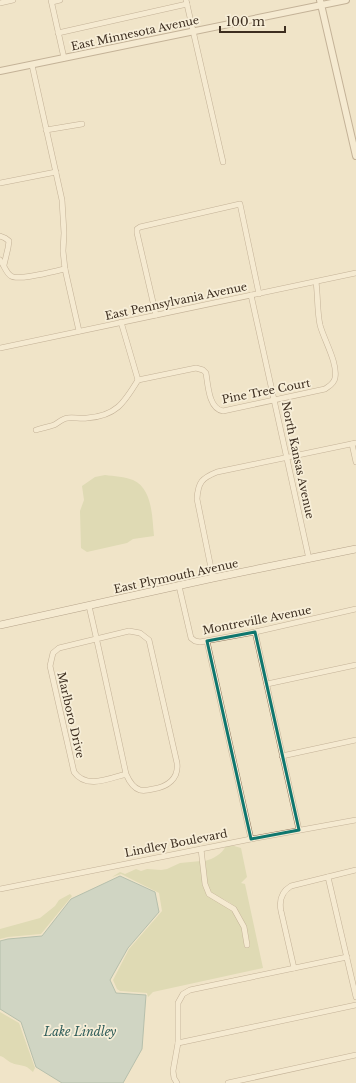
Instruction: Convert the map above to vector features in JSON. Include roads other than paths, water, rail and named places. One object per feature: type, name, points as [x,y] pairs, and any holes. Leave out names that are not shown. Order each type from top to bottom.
[{"type":"main road","name":"East Plymouth Avenue","points":[[0,624],[356,549]]},
{"type":"street","points":[[0,2],[13,0]]},
{"type":"street","points":[[60,0],[51,1],[64,58]]},
{"type":"street","name":"East Minnesota Avenue","points":[[0,71],[320,3],[346,0]]},
{"type":"street","points":[[58,33],[186,2],[223,162]]},
{"type":"street","points":[[320,3],[353,136],[356,156]]},
{"type":"street","points":[[32,65],[62,200],[64,233],[63,251],[65,269],[79,331]]},
{"type":"street","points":[[46,130],[82,124]]},
{"type":"street","points":[[0,183],[56,172]]},
{"type":"street","points":[[156,315],[137,229],[140,227],[240,204],[259,294]]},
{"type":"street","points":[[0,236],[9,241],[2,263],[6,272],[11,277],[32,276],[65,269]]},
{"type":"street","name":"East Pennsylvania Avenue","points":[[0,348],[356,274]]},
{"type":"street","name":"Pine Tree Court","points":[[138,380],[196,368],[203,370],[206,373],[213,404],[218,410],[223,411],[325,389],[334,382],[335,377],[334,366],[320,324],[316,282]]},
{"type":"street","name":"North Kansas Avenue","points":[[251,295],[308,559]]},
{"type":"street","points":[[36,430],[54,425],[68,418],[90,418],[108,414],[117,409],[130,394],[138,380],[121,322]]},
{"type":"street","points":[[213,578],[196,499],[198,487],[201,481],[209,475],[218,472],[354,443],[356,462]]},
{"type":"street","name":"Montreville Avenue","points":[[179,586],[191,638],[200,642],[255,632],[356,609]]},
{"type":"street","points":[[89,606],[126,774]]},
{"type":"street","name":"Marlboro Drive","points":[[130,631],[140,633],[149,640],[178,769],[173,781],[169,784],[155,789],[141,791],[132,785],[126,774],[92,782],[85,781],[78,777],[74,772],[50,666],[53,653],[59,648],[97,638],[130,631]]},
{"type":"street","points":[[255,632],[299,830]]},
{"type":"street","points":[[207,641],[251,839]]},
{"type":"street","points":[[267,684],[356,665]]},
{"type":"street","points":[[282,756],[356,740]]},
{"type":"street","name":"Lindley Boulevard","points":[[0,889],[251,839],[356,820]]},
{"type":"street","points":[[201,849],[205,884],[210,894],[234,909],[244,927],[247,945]]},
{"type":"street","points":[[294,968],[280,906],[282,895],[287,888],[291,886],[356,870]]},
{"type":"street","points":[[328,877],[356,997]]},
{"type":"street","points":[[177,1083],[174,1078],[173,1071],[178,1043],[177,1010],[178,1003],[183,994],[190,990],[347,957]]},
{"type":"street","points":[[178,1043],[356,1005]]},
{"type":"street","points":[[228,1083],[356,1055]]},
{"type":"water","name":"Lake Lindley","points":[[120,876],[155,892],[159,912],[128,948],[110,980],[116,993],[146,995],[142,1049],[123,1083],[62,1083],[36,1067],[21,1022],[0,1009],[0,941],[42,936],[71,899]]}]
